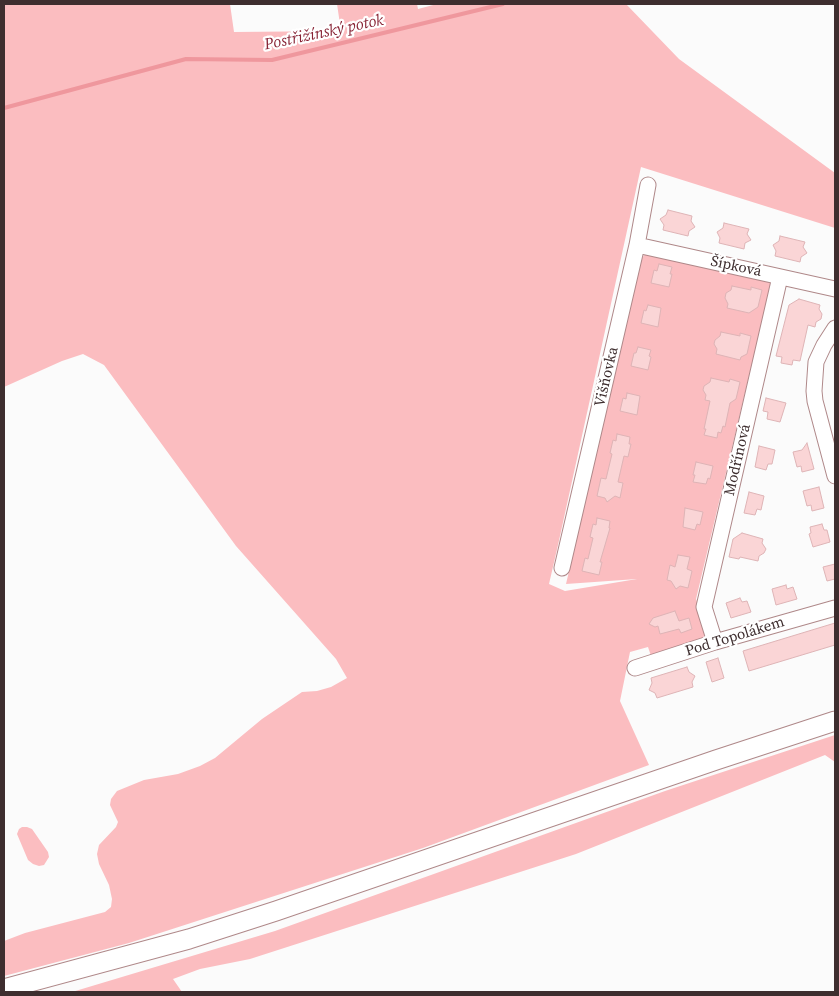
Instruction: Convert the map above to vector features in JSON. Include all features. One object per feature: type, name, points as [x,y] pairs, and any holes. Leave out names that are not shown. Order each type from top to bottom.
[{"type":"main road","points":[[4,989],[189,939],[268,914],[835,721]]},
{"type":"street","name":"Višňovka","points":[[562,568],[637,246],[648,185]]},
{"type":"street","name":"Šípková","points":[[637,246],[835,289]]},
{"type":"street","name":"Modřínová","points":[[715,642],[704,607],[780,277]]},
{"type":"street","points":[[835,328],[816,362],[814,391],[835,476]]},
{"type":"street","name":"Pod Topolákem","points":[[635,668],[715,642],[835,608]]},
{"type":"shaded area","points":[[4,4],[230,4],[234,32],[341,31],[337,4],[417,4],[418,9],[437,4],[626,4],[679,59],[835,173],[835,228],[641,167],[549,584],[565,591],[637,579],[566,584],[642,258],[646,253],[772,279],[696,599],[706,631],[703,638],[651,656],[648,647],[630,652],[620,701],[649,765],[423,848],[129,943],[4,976],[4,941],[25,933],[105,912],[111,907],[112,899],[109,885],[99,864],[97,854],[99,845],[116,827],[118,822],[110,805],[111,799],[117,791],[144,780],[178,774],[200,766],[215,758],[262,719],[302,692],[317,691],[331,687],[347,678],[336,659],[236,546],[104,365],[83,354],[62,361],[4,387]]},
{"type":"shaded area","points":[[835,735],[835,762],[825,755],[576,854],[250,959],[200,969],[173,979],[182,992],[72,992],[275,931],[665,791]]},
{"type":"shaded area","points":[[22,827],[32,829],[48,852],[49,857],[44,865],[39,866],[28,860],[17,834]]},
{"type":"building","points":[[668,210],[692,216],[691,221],[695,227],[689,231],[688,236],[663,230],[664,225],[660,219],[666,215]]},
{"type":"building","points":[[724,223],[749,229],[747,234],[751,240],[745,243],[744,249],[719,243],[720,238],[717,232],[723,228]]},
{"type":"building","points":[[780,236],[805,242],[803,247],[807,253],[801,257],[800,262],[775,256],[776,251],[773,245],[779,241]]},
{"type":"building","points":[[659,264],[672,267],[669,287],[651,283],[654,270],[657,271]]},
{"type":"building","points":[[732,286],[751,290],[751,287],[762,290],[758,307],[749,313],[727,308],[726,293],[731,290]]},
{"type":"building","points":[[799,299],[820,305],[821,319],[816,322],[815,327],[808,325],[800,361],[793,360],[792,365],[781,363],[782,357],[776,356],[789,305]]},
{"type":"building","points":[[648,305],[661,308],[658,327],[641,323],[644,310],[646,311]]},
{"type":"building","points":[[721,332],[740,336],[740,333],[751,336],[747,354],[741,357],[740,360],[716,354],[717,349],[714,344]]},
{"type":"building","points":[[638,347],[651,350],[648,370],[631,366],[634,353],[636,353]]},
{"type":"building","points":[[711,378],[729,382],[730,379],[740,382],[736,399],[730,403],[725,427],[723,426],[721,433],[718,432],[717,438],[704,435],[710,401],[705,400],[706,395],[703,390]]},
{"type":"building","points":[[627,393],[640,396],[637,415],[620,411],[623,398],[626,399]]},
{"type":"building","points":[[766,398],[786,403],[780,422],[767,419],[768,412],[763,411]]},
{"type":"building","points":[[617,434],[630,437],[629,444],[631,444],[628,457],[624,456],[618,482],[623,483],[620,498],[615,496],[607,502],[605,498],[597,496],[601,478],[606,479],[613,440],[616,441]]},
{"type":"building","points":[[807,443],[814,469],[802,472],[801,466],[797,467],[793,452],[802,450]]},
{"type":"building","points":[[759,446],[775,450],[772,464],[768,464],[766,470],[755,467]]},
{"type":"building","points":[[696,462],[713,466],[710,479],[708,478],[706,484],[693,482]]},
{"type":"building","points":[[819,487],[824,508],[812,511],[811,505],[807,506],[803,491]]},
{"type":"building","points":[[749,492],[764,496],[761,510],[757,509],[755,515],[744,513]]},
{"type":"building","points":[[685,508],[703,512],[700,525],[697,524],[695,530],[683,527]]},
{"type":"building","points":[[597,518],[610,521],[610,528],[600,562],[602,562],[599,575],[582,571],[585,558],[588,559],[593,538],[590,537],[593,524],[596,525]]},
{"type":"building","points":[[822,524],[824,530],[827,530],[830,542],[813,547],[809,534],[811,533],[810,527]]},
{"type":"building","points":[[742,533],[763,539],[762,543],[766,549],[759,556],[758,561],[740,557],[739,559],[729,557],[733,539]]},
{"type":"building","points":[[678,555],[690,557],[687,569],[692,571],[688,588],[680,586],[676,589],[671,581],[667,580],[670,565],[675,567]]},
{"type":"building","points":[[835,564],[835,579],[827,581],[823,567]]},
{"type":"building","points":[[786,585],[787,589],[793,587],[797,599],[776,605],[772,589]]},
{"type":"building","points":[[740,598],[742,602],[747,601],[751,612],[731,618],[726,603]]},
{"type":"building","points":[[675,611],[679,621],[689,618],[692,629],[681,633],[679,629],[660,634],[658,626],[655,627],[649,624],[653,618]]},
{"type":"building","points":[[835,623],[835,645],[749,671],[743,651]]},
{"type":"building","points":[[718,658],[724,678],[712,682],[706,662]]},
{"type":"building","points":[[687,667],[689,672],[695,676],[692,682],[693,687],[657,698],[655,693],[649,690],[652,683],[651,678]]},
{"type":"waterway","name":"Postřižínský potok","points":[[4,108],[186,59],[272,60],[503,4]]}]
